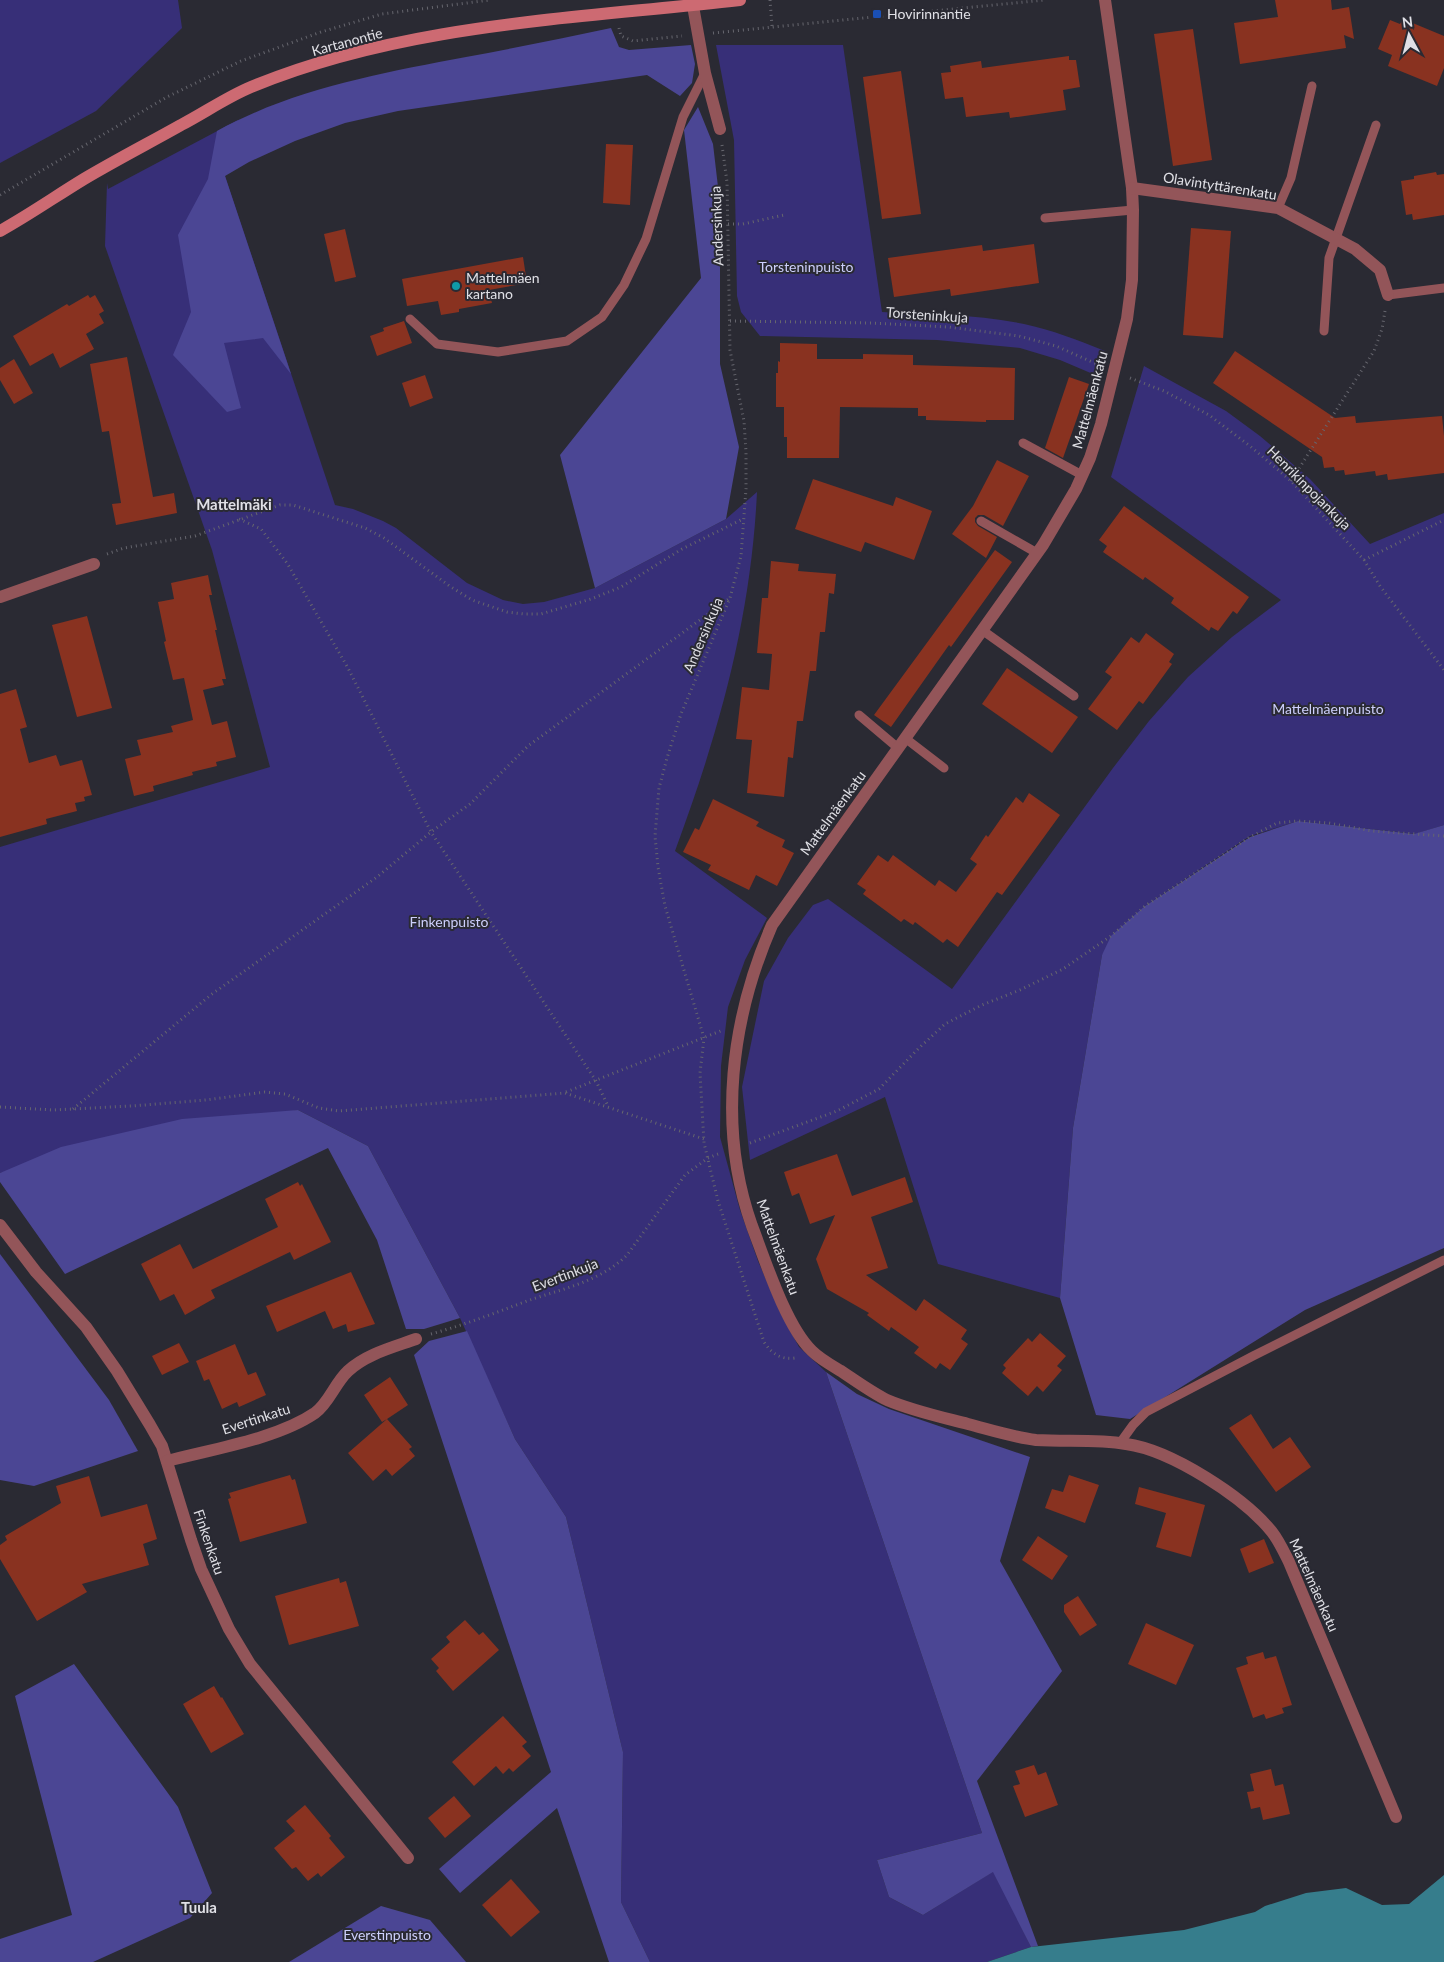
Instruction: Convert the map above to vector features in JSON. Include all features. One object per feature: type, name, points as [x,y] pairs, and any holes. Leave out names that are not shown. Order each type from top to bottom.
[{"type":"street","name":"Kartanontie","points":[[0,231],[84,179],[241,93],[298,70],[393,45],[465,30],[692,3],[740,0]]},
{"type":"street","name":"Mattelmäenkatu","points":[[1105,0],[1132,188],[1133,210],[1132,280],[1126,319],[1101,424],[1090,458],[1082,475],[1061,514],[1037,552],[772,925],[760,952],[747,998],[735,1054],[732,1112],[734,1149],[746,1209],[763,1256],[785,1308],[796,1329],[812,1351],[886,1399],[910,1408],[1028,1438],[1120,1443],[1158,1452],[1230,1492],[1254,1512],[1274,1534],[1289,1562],[1396,1817]]},
{"type":"street","points":[[692,3],[705,73],[720,129]]},
{"type":"street","name":"Olavintyttärenkatu","points":[[1132,188],[1278,208],[1336,237],[1355,249],[1380,270],[1388,295]]},
{"type":"street","points":[[0,597],[94,564]]},
{"type":"street","name":"Finkenkatu","points":[[0,1225],[36,1272],[91,1334],[117,1371],[162,1446],[190,1540],[201,1569],[230,1629],[250,1664],[408,1858]]},
{"type":"street","name":"Evertinkatu","points":[[167,1461],[254,1439],[297,1422],[316,1412],[348,1371],[363,1361],[416,1339]]},
{"type":"lane","points":[[410,319],[437,344],[498,352],[567,341],[602,317],[624,285],[646,239],[683,117],[705,73]]},
{"type":"lane","points":[[1278,208],[1291,178],[1312,86]]},
{"type":"lane","points":[[1324,331],[1329,258],[1376,125]]},
{"type":"lane","points":[[1045,218],[1133,210]]},
{"type":"lane","points":[[1388,295],[1444,288]]},
{"type":"lane","points":[[1023,443],[1082,475]]},
{"type":"lane","points":[[981,521],[1037,552]]},
{"type":"lane","points":[[982,630],[1074,696]]},
{"type":"lane","points":[[859,716],[944,768]]},
{"type":"lane","points":[[1120,1443],[1133,1425],[1146,1412],[1444,1260]]},
{"type":"path","points":[[770,0],[772,26]]},
{"type":"path","points":[[717,32],[1044,0]]},
{"type":"path","points":[[619,27],[621,36],[633,41],[682,36]]},
{"type":"path","name":"Andersinkuja","points":[[720,129],[727,182],[730,350],[744,421],[746,452],[746,489],[741,556],[730,598],[681,714],[659,788],[656,817],[658,867],[665,906],[704,1038],[700,1073],[704,1138],[718,1201],[764,1342],[772,1353],[781,1358],[794,1359],[812,1351]]},
{"type":"path","points":[[728,224],[743,224],[784,215]]},
{"type":"path","points":[[1291,481],[1374,351],[1382,329],[1388,295]]},
{"type":"path","name":"Torsteninkuja","points":[[730,321],[948,326],[1019,336],[1056,346],[1114,372]]},
{"type":"path","name":"Henrikinpojankuja","points":[[1114,372],[1164,390],[1209,415],[1250,446],[1291,481],[1364,560],[1380,586],[1444,670]]},
{"type":"path","points":[[94,564],[106,554],[124,548],[196,536],[280,505],[293,506],[365,528],[384,538],[472,600],[507,612],[541,614],[591,599],[621,587],[682,549],[744,519]]},
{"type":"path","points":[[238,519],[261,529],[287,563],[348,668],[431,832],[596,1080],[608,1107]]},
{"type":"path","points":[[1364,560],[1444,520]]},
{"type":"path","points":[[73,1109],[212,994],[377,877],[431,832],[470,804],[528,746],[730,598]]},
{"type":"path","name":"Evertinkuja","points":[[416,1339],[465,1324],[592,1279],[611,1269],[627,1255],[685,1175],[708,1158],[837,1111],[879,1089],[945,1024],[982,1005],[1020,990],[1063,969],[1111,936],[1153,900],[1254,834],[1278,823],[1298,821],[1329,823],[1372,831],[1444,836]]},
{"type":"path","points":[[0,1107],[53,1110],[73,1109],[196,1101],[265,1092],[285,1094],[319,1108],[339,1110],[565,1093],[704,1038]]},
{"type":"path","points":[[565,1093],[704,1138]]},
{"type":"green space","points":[[0,0],[178,0],[182,28],[96,111],[0,163]]},
{"type":"green space","points":[[611,28],[619,47],[629,50],[691,45],[695,64],[692,83],[680,96],[647,75],[398,111],[345,123],[295,141],[249,162],[225,176],[291,374],[263,338],[224,343],[241,408],[227,412],[173,355],[191,312],[178,235],[208,179],[217,131],[246,116],[276,104],[338,84],[402,69]]},
{"type":"green space","name":"Torsteninpuisto","points":[[716,45],[843,45],[882,312],[989,318],[1045,329],[1105,351],[1100,377],[1060,360],[1020,348],[937,340],[760,336],[741,312],[737,296],[734,140]]},
{"type":"green space","points":[[698,107],[713,144],[720,204],[720,364],[739,447],[726,519],[595,588],[560,455],[701,278],[684,130]]},
{"type":"green space","name":"Finkenpuisto","points":[[238,120],[225,176],[335,505],[353,509],[383,521],[396,528],[467,583],[503,600],[523,604],[544,602],[595,588],[726,519],[757,492],[754,539],[748,585],[730,674],[706,763],[675,851],[767,918],[745,960],[728,1007],[721,1066],[720,1137],[740,1210],[758,1261],[780,1312],[799,1347],[826,1372],[982,1833],[877,1860],[889,1897],[923,1915],[994,1871],[1031,1947],[987,1962],[650,1962],[621,1902],[623,1752],[566,1517],[515,1439],[460,1318],[368,1146],[298,1110],[0,1173],[0,847],[270,767],[212,550],[105,246],[107,183],[108,189]]},
{"type":"green space","name":"Mattelmäenpuisto","points":[[1144,366],[1226,411],[1260,436],[1310,479],[1370,544],[1444,513],[1444,825],[1415,834],[1298,821],[1250,836],[1145,906],[1102,955],[1073,1128],[1060,1298],[938,1264],[885,1097],[750,1160],[742,1087],[764,981],[788,938],[813,905],[828,899],[952,989],[1149,721],[1188,677],[1232,637],[1281,600],[1111,477]]},
{"type":"green space","points":[[1298,821],[1414,834],[1444,825],[1444,1248],[1305,1310],[1130,1419],[1096,1415],[1060,1298],[1073,1128],[1102,955],[1111,936],[1145,906],[1250,837]]},
{"type":"green space","points":[[298,1110],[368,1146],[460,1318],[424,1329],[406,1329],[377,1240],[328,1148],[65,1274],[0,1182],[0,1173],[61,1147],[182,1119]]},
{"type":"green space","points":[[0,1254],[109,1400],[138,1451],[34,1486],[0,1480]]},
{"type":"green space","points":[[467,1331],[515,1439],[566,1517],[623,1752],[621,1902],[650,1962],[609,1962],[557,1808],[460,1893],[439,1869],[551,1772],[414,1355],[429,1341]]},
{"type":"green space","points":[[826,1372],[857,1394],[889,1409],[1030,1457],[1000,1561],[1062,1671],[977,1781],[1038,1946],[1031,1947],[993,1872],[923,1915],[889,1897],[877,1860],[982,1833]]},
{"type":"green space","points":[[74,1664],[178,1807],[212,1893],[190,1918],[93,1962],[0,1962],[0,1939],[72,1915],[15,1696]]},
{"type":"green space","name":"Everstinpuisto","points":[[381,1906],[430,1920],[466,1962],[289,1962]]},
{"type":"water","points":[[1444,1875],[1444,1962],[987,1962],[1031,1947],[1184,1930],[1255,1912],[1265,1906],[1306,1893],[1346,1888],[1382,1905],[1409,1904]]},
{"type":"building","points":[[1275,0],[1331,0],[1332,10],[1349,7],[1354,39],[1344,35],[1346,48],[1240,64],[1234,23],[1278,17]]},
{"type":"building","points":[[1403,19],[1444,36],[1444,68],[1437,86],[1388,66],[1392,55],[1378,49],[1390,20],[1400,24]]},
{"type":"building","points":[[1193,29],[1212,160],[1173,166],[1154,34]]},
{"type":"building","points":[[1069,56],[1069,60],[1076,60],[1080,87],[1063,90],[1066,110],[1010,118],[1009,112],[966,117],[963,97],[945,99],[941,73],[951,72],[950,66],[981,61],[982,68]]},
{"type":"building","points":[[901,71],[921,214],[882,219],[863,77]]},
{"type":"building","points":[[606,144],[633,145],[630,205],[603,203]]},
{"type":"building","points":[[1436,172],[1437,175],[1444,174],[1444,215],[1413,220],[1412,214],[1406,215],[1401,181],[1414,179],[1414,176]]},
{"type":"building","points":[[1191,228],[1231,231],[1223,338],[1183,335]]},
{"type":"building","points":[[345,229],[356,277],[335,282],[324,234]]},
{"type":"building","points":[[1034,244],[1039,283],[951,296],[950,289],[894,297],[888,258],[982,245],[983,251]]},
{"type":"building","name":"Mattelmäen kartano","points":[[523,257],[527,283],[489,290],[492,303],[459,309],[459,312],[441,315],[438,301],[407,306],[402,279]]},
{"type":"building","points":[[88,295],[90,298],[95,295],[104,311],[99,314],[104,323],[86,334],[94,349],[60,368],[53,353],[30,366],[13,336],[67,304],[69,306]]},
{"type":"building","points":[[404,321],[412,343],[377,356],[370,336],[384,331],[383,328]]},
{"type":"building","points":[[780,343],[817,344],[817,359],[863,359],[863,354],[913,355],[913,365],[1015,368],[1014,420],[986,420],[986,422],[926,420],[926,416],[918,416],[918,408],[840,407],[839,458],[787,458],[787,437],[784,437],[784,407],[776,407],[776,373],[778,373],[778,361],[780,362]]},
{"type":"building","points":[[1235,351],[1335,418],[1355,416],[1356,423],[1442,416],[1444,473],[1388,480],[1387,474],[1376,476],[1375,471],[1345,475],[1344,470],[1335,471],[1334,467],[1324,468],[1322,457],[1213,383]]},
{"type":"building","points":[[127,357],[153,497],[174,493],[177,513],[116,525],[112,504],[121,503],[109,431],[102,432],[90,364]]},
{"type":"building","points":[[14,359],[33,393],[14,404],[0,380],[0,368]]},
{"type":"building","points":[[425,375],[433,398],[410,407],[402,383]]},
{"type":"building","points":[[1069,377],[1089,384],[1063,458],[1045,448]]},
{"type":"building","points":[[997,460],[1029,476],[1003,526],[984,515],[978,515],[975,518],[978,526],[997,537],[986,558],[952,534],[973,506]]},
{"type":"building","points":[[813,479],[893,506],[896,497],[932,511],[914,560],[865,542],[861,552],[795,529]]},
{"type":"building","points":[[1124,506],[1249,597],[1237,614],[1233,611],[1218,631],[1211,627],[1209,631],[1171,603],[1174,598],[1145,577],[1143,580],[1103,552],[1107,546],[1099,540]]},
{"type":"building","points":[[995,550],[1012,562],[951,647],[949,645],[891,727],[874,715]]},
{"type":"building","points":[[771,561],[799,564],[798,571],[836,574],[834,594],[829,593],[825,632],[820,632],[816,671],[810,671],[803,721],[797,721],[793,758],[788,757],[784,797],[747,793],[752,740],[736,739],[742,687],[769,690],[772,654],[757,653],[762,598],[768,598]]},
{"type":"building","points":[[208,575],[212,595],[209,595],[217,630],[215,630],[226,679],[222,679],[224,685],[203,690],[212,725],[227,721],[236,757],[216,762],[217,766],[192,772],[193,775],[153,786],[154,791],[134,796],[125,759],[141,755],[137,740],[173,732],[171,726],[193,720],[184,678],[173,680],[164,642],[166,641],[158,602],[174,599],[171,583]]},
{"type":"building","points":[[87,616],[112,708],[77,717],[52,625]]},
{"type":"building","points":[[1146,633],[1174,654],[1169,662],[1172,664],[1143,704],[1139,701],[1117,730],[1088,709],[1112,677],[1105,672],[1131,637],[1139,643]]},
{"type":"building","points":[[1007,668],[1078,717],[1052,753],[982,704]]},
{"type":"building","points":[[16,689],[27,727],[20,729],[29,763],[56,755],[60,766],[82,760],[92,795],[84,797],[85,801],[75,803],[77,811],[46,819],[47,824],[0,837],[0,694]]},
{"type":"building","points":[[1029,793],[1060,815],[1002,895],[997,892],[958,947],[947,939],[943,943],[915,922],[913,925],[904,919],[901,922],[863,894],[866,890],[857,884],[878,855],[888,862],[893,855],[935,886],[939,880],[956,892],[977,864],[970,859],[986,835],[988,837],[1016,797],[1023,803]]},
{"type":"building","points":[[713,799],[759,822],[756,826],[785,840],[782,847],[794,853],[777,886],[756,875],[749,890],[708,870],[711,865],[683,852],[695,828],[699,830]]},
{"type":"building","points":[[837,1154],[852,1196],[905,1177],[913,1202],[871,1217],[888,1268],[866,1275],[916,1311],[924,1299],[967,1330],[961,1339],[968,1344],[950,1370],[940,1363],[936,1369],[914,1353],[919,1347],[891,1327],[889,1331],[867,1315],[869,1313],[827,1289],[816,1259],[835,1215],[810,1224],[799,1193],[792,1196],[784,1172]]},
{"type":"building","points":[[298,1182],[300,1186],[302,1184],[331,1242],[294,1260],[290,1252],[211,1290],[215,1298],[185,1315],[174,1294],[160,1301],[141,1264],[180,1244],[193,1269],[278,1227],[265,1199]]},
{"type":"building","points":[[351,1272],[375,1324],[348,1332],[346,1324],[333,1329],[325,1311],[277,1332],[266,1306]]},
{"type":"building","points":[[1040,1333],[1066,1356],[1057,1366],[1062,1370],[1043,1392],[1037,1386],[1028,1396],[1002,1373],[1006,1368],[1003,1365],[1028,1338],[1032,1342]]},
{"type":"building","points":[[179,1343],[189,1362],[162,1375],[152,1356]]},
{"type":"building","points":[[235,1344],[248,1375],[256,1372],[266,1395],[239,1407],[237,1402],[222,1409],[209,1379],[204,1381],[196,1361]]},
{"type":"building","points":[[390,1377],[408,1405],[382,1422],[364,1395]]},
{"type":"building","points":[[1251,1414],[1273,1449],[1290,1437],[1311,1467],[1276,1492],[1229,1428]]},
{"type":"building","points":[[387,1419],[412,1447],[409,1449],[415,1456],[392,1476],[386,1469],[373,1481],[348,1453]]},
{"type":"building","points":[[290,1475],[292,1480],[295,1479],[307,1523],[240,1542],[228,1499],[231,1498],[229,1493]]},
{"type":"building","points":[[1069,1475],[1099,1485],[1085,1523],[1045,1508],[1052,1489],[1063,1492]]},
{"type":"building","points":[[89,1476],[101,1517],[147,1504],[157,1539],[143,1544],[149,1565],[82,1584],[87,1592],[37,1621],[0,1559],[0,1545],[7,1540],[5,1536],[61,1503],[56,1486]]},
{"type":"building","points":[[1139,1487],[1205,1505],[1191,1557],[1156,1547],[1166,1513],[1135,1504]]},
{"type":"building","points":[[1038,1536],[1068,1556],[1052,1580],[1022,1560]]},
{"type":"building","points":[[1264,1539],[1274,1563],[1249,1573],[1240,1549]]},
{"type":"building","points":[[339,1578],[340,1583],[346,1581],[359,1626],[289,1645],[275,1596]]},
{"type":"building","points":[[1078,1596],[1097,1625],[1080,1636],[1064,1612],[1064,1605]]},
{"type":"building","points":[[465,1620],[479,1635],[483,1632],[499,1650],[453,1691],[436,1671],[439,1668],[431,1659],[450,1642],[446,1637]]},
{"type":"building","points":[[1146,1623],[1194,1645],[1176,1685],[1128,1664]]},
{"type":"building","points":[[1263,1652],[1265,1659],[1276,1656],[1292,1705],[1282,1708],[1284,1713],[1266,1719],[1264,1714],[1253,1718],[1236,1668],[1248,1664],[1246,1657]]},
{"type":"building","points":[[214,1686],[244,1734],[211,1753],[183,1704]]},
{"type":"building","points":[[503,1716],[527,1742],[522,1746],[531,1756],[513,1772],[509,1768],[503,1774],[496,1766],[474,1786],[452,1762]]},
{"type":"building","points":[[1034,1765],[1038,1775],[1046,1772],[1058,1805],[1025,1817],[1013,1786],[1020,1784],[1015,1771]]},
{"type":"building","points":[[1271,1769],[1275,1786],[1283,1784],[1290,1814],[1263,1820],[1260,1807],[1251,1809],[1247,1792],[1254,1791],[1250,1774]]},
{"type":"building","points":[[454,1796],[471,1816],[445,1838],[428,1818]]},
{"type":"building","points":[[305,1805],[331,1836],[329,1838],[345,1857],[321,1877],[318,1873],[308,1881],[296,1867],[292,1869],[274,1848],[295,1831],[286,1821]]},
{"type":"building","points":[[511,1879],[540,1912],[511,1937],[482,1905]]},
{"type":"place","name":"Hovirinnantie","points":[[877,14]]},
{"type":"place","name":"Mattelmäen kartano","points":[[456,286]]},
{"type":"district","name":"Mattelmäki","points":[[234,505]]},
{"type":"district","name":"Tuula","points":[[199,1908]]}]
